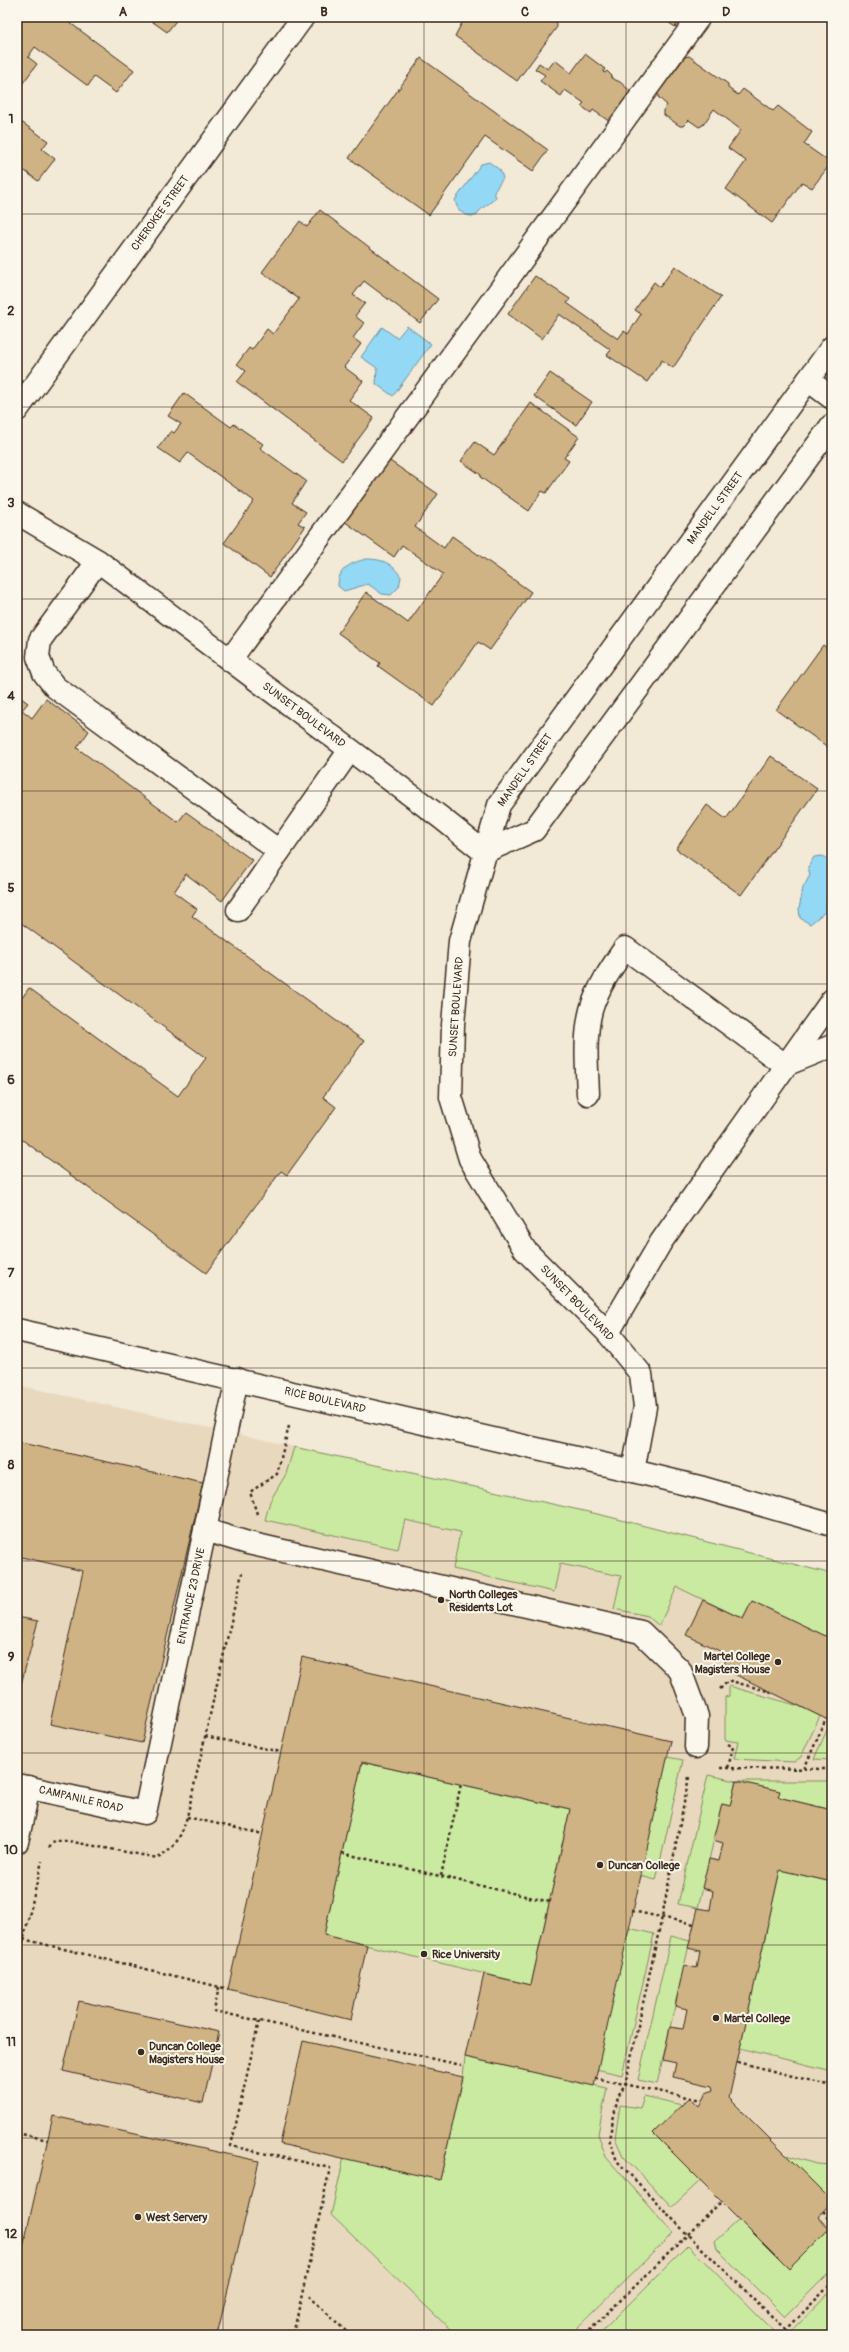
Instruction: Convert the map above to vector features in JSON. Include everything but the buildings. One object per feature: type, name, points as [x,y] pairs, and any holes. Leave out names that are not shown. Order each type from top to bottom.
[{"type":"street","name":"CHEROKEE STREET","points":[[17,410],[303,17]]},
{"type":"street","points":[[230,660],[700,17]]},
{"type":"street","name":"MANDELL STREET","points":[[484,852],[499,804],[832,347]]},
{"type":"street","points":[[808,380],[832,398]]},
{"type":"street","points":[[484,852],[534,830],[832,425]]},
{"type":"street","name":"SUNSET BOULEVARD","points":[[17,513],[98,561],[484,852],[460,941],[453,1025],[452,1098],[470,1159],[525,1250],[608,1333],[640,1374],[644,1407],[633,1472]]},
{"type":"street","points":[[98,561],[40,640],[38,657],[44,673],[55,687],[279,851]]},
{"type":"street","points":[[238,910],[350,750]]},
{"type":"street","points":[[588,1094],[586,1052],[591,1011],[602,983],[625,948],[785,1065]]},
{"type":"street","points":[[608,1333],[661,1242],[832,1000]]},
{"type":"street","points":[[785,1065],[832,1046]]},
{"type":"street","name":"RICE BOULEVARD","points":[[17,1330],[236,1379],[633,1472]]},
{"type":"street","name":"ENTRANCE 23 DRIVE","points":[[145,1813],[236,1379]]},
{"type":"street","points":[[633,1472],[703,1488],[832,1525]]},
{"type":"street","points":[[205,1530],[248,1543],[641,1632],[680,1670],[697,1716],[696,1746]]},
{"type":"street","points":[[17,1842],[23,1786]]},
{"type":"street","name":"CAMPANILE ROAD","points":[[23,1786],[145,1813]]},
{"type":"path","points":[[717,1694],[717,1689],[723,1688],[727,1682],[731,1681],[771,1692]]},
{"type":"path","points":[[804,1769],[826,1719]]},
{"type":"path","points":[[205,1736],[281,1752]]},
{"type":"path","points":[[725,1743],[733,1747],[728,1768]]},
{"type":"path","points":[[696,1746],[662,1917],[625,2085],[618,2097],[609,2139],[611,2150],[617,2161],[687,2234],[786,2330]]},
{"type":"path","points":[[691,1768],[832,1769]]},
{"type":"path","points":[[441,1876],[461,1784]]},
{"type":"path","points":[[187,1817],[263,1834]]},
{"type":"path","points":[[342,1853],[550,1902]]},
{"type":"path","points":[[632,1911],[694,1924]]},
{"type":"path","points":[[24,1939],[228,1989]]},
{"type":"path","points":[[220,1987],[214,2011],[461,2065]]},
{"type":"path","points":[[259,2021],[231,2146],[330,2168],[293,2335]]},
{"type":"path","points":[[737,2062],[832,2086]]},
{"type":"path","points":[[595,2078],[701,2100]]},
{"type":"path","points":[[17,2133],[48,2140]]},
{"type":"path","points":[[585,2335],[722,2201]]},
{"type":"path","points":[[822,2212],[832,2222]]},
{"type":"path","points":[[781,2335],[832,2283]]},
{"type":"path","points":[[309,2296],[350,2335]]},
{"type":"shaded area","name":"Rice University","points":[[17,1385],[602,1515],[832,1574],[832,2335],[17,2335]]},
{"type":"green space","points":[[294,1447],[602,1515],[832,1574],[832,1639],[752,1601],[743,1619],[677,1587],[659,1626],[648,1616],[614,1609],[621,1576],[560,1564],[554,1592],[453,1569],[460,1532],[405,1520],[398,1549],[265,1520],[270,1501],[286,1474]]},
{"type":"green space","points":[[729,1686],[799,1706],[820,1716],[801,1757],[794,1762],[734,1759],[738,1742],[725,1740],[725,1697],[729,1696]]},
{"type":"green space","points":[[831,1721],[832,1760],[814,1759]]},
{"type":"green space","points":[[667,1757],[683,1760],[656,1880],[640,1876]]},
{"type":"green space","points":[[362,1762],[570,1809],[531,1985],[324,1935]]},
{"type":"green space","points":[[708,1775],[736,1781],[730,1806],[722,1804],[698,1908],[678,1904]]},
{"type":"green space","points":[[736,1781],[832,1781],[832,1810],[778,1797],[779,1791]]},
{"type":"green space","points":[[780,1870],[832,1882],[832,2071],[740,2048]]},
{"type":"green space","points":[[629,1928],[654,1934],[622,2075],[596,2069]]},
{"type":"green space","points":[[671,1936],[690,1941],[657,2084],[638,2080]]},
{"type":"green space","points":[[465,2057],[607,2088],[598,2134],[606,2157],[673,2233],[570,2335],[456,2335],[331,2215],[344,2157],[440,2179],[463,2077]]},
{"type":"green space","points":[[644,2096],[682,2105],[701,2180],[672,2207],[623,2156],[615,2138],[620,2105],[640,2108]]},
{"type":"green space","points":[[786,2155],[816,2164],[832,2165],[832,2201]]},
{"type":"green space","points":[[739,2219],[789,2269],[827,2231],[832,2236],[832,2270],[785,2317],[717,2249],[715,2241]]},
{"type":"green space","points":[[688,2245],[773,2331],[769,2335],[598,2335]]},
{"type":"green space","points":[[832,2290],[832,2335],[788,2335]]},
{"type":"water","points":[[489,162],[500,170],[503,178],[494,192],[496,197],[480,210],[476,216],[465,214],[459,210],[455,200],[481,164]]},
{"type":"water","points":[[407,326],[431,344],[393,396],[376,384],[377,368],[361,357],[382,327],[397,338]]},
{"type":"water","points":[[366,559],[382,561],[390,565],[398,572],[401,577],[399,587],[391,595],[382,594],[368,584],[344,591],[338,586],[340,575],[346,567],[355,562]]},
{"type":"water","points":[[822,856],[827,859],[832,868],[832,897],[827,899],[825,912],[810,924],[800,918],[799,909],[803,888],[810,875],[808,867],[814,857]]},
{"type":"place","name":"North Colleges Residents Lot","points":[[441,1600]]},
{"type":"place","name":"Martel College Magisters House","points":[[778,1662]]},
{"type":"place","name":"Duncan College","points":[[600,1865]]},
{"type":"place","name":"Rice University","points":[[424,1954]]},
{"type":"place","name":"Martel College","points":[[716,2018]]},
{"type":"place","name":"Duncan College Magisters House","points":[[141,2052]]},
{"type":"place","name":"West Servery","points":[[138,2217]]}]
